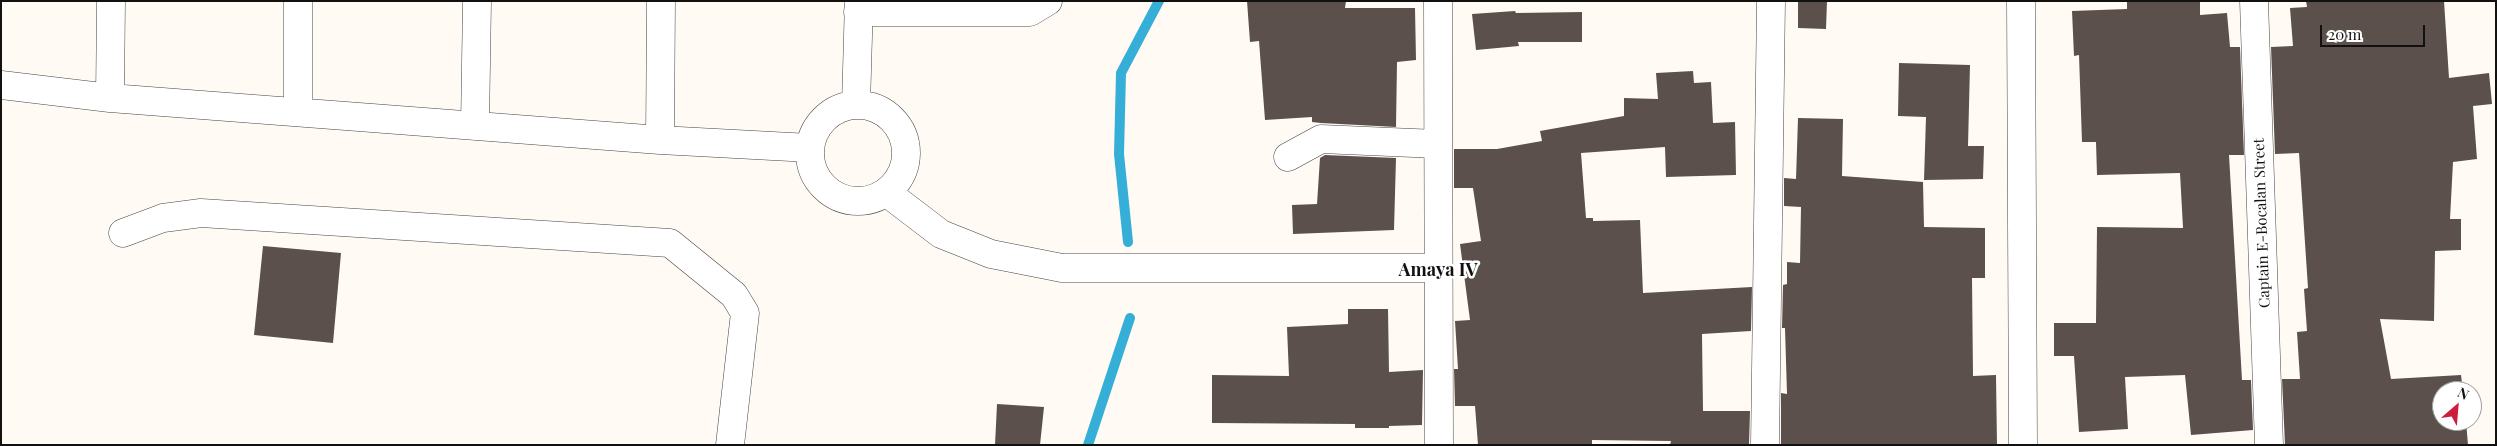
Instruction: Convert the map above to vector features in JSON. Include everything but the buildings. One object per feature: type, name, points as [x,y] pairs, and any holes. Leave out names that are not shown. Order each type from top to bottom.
[{"type":"street","points":[[110,98],[111,1]]},
{"type":"street","points":[[298,1],[298,112]]},
{"type":"street","points":[[475,126],[477,1]]},
{"type":"street","points":[[660,140],[661,1]]},
{"type":"street","points":[[856,105],[858,6],[1030,12],[1048,1]]},
{"type":"street","points":[[1438,1],[1439,445]]},
{"type":"street","points":[[1765,445],[1771,1]]},
{"type":"street","points":[[2021,1],[2023,445]]},
{"type":"street","name":"Captain E-Bocalan Street","points":[[2254,1],[2269,445]]},
{"type":"street","points":[[1,85],[110,98],[660,140],[810,148]]},
{"type":"street","points":[[856,105],[869,106],[893,120],[906,144],[906,158],[903,171],[896,183],[886,192],[860,201],[847,200],[834,195],[823,186],[815,175],[810,162],[810,148],[820,123],[842,107],[856,105]]},
{"type":"street","points":[[1288,157],[1321,139],[1438,144]]},
{"type":"street","points":[[886,192],[941,234],[992,254],[1062,268],[1438,268]]},
{"type":"street","points":[[123,233],[162,218],[201,213],[670,243],[734,295],[745,313],[730,445]]},
{"type":"waterway","points":[[1128,242],[1119,154],[1121,73],[1159,1]]},
{"type":"waterway","points":[[1088,445],[1130,318]]},
{"type":"district","name":"Amaya IV","points":[[1438,270]]}]
